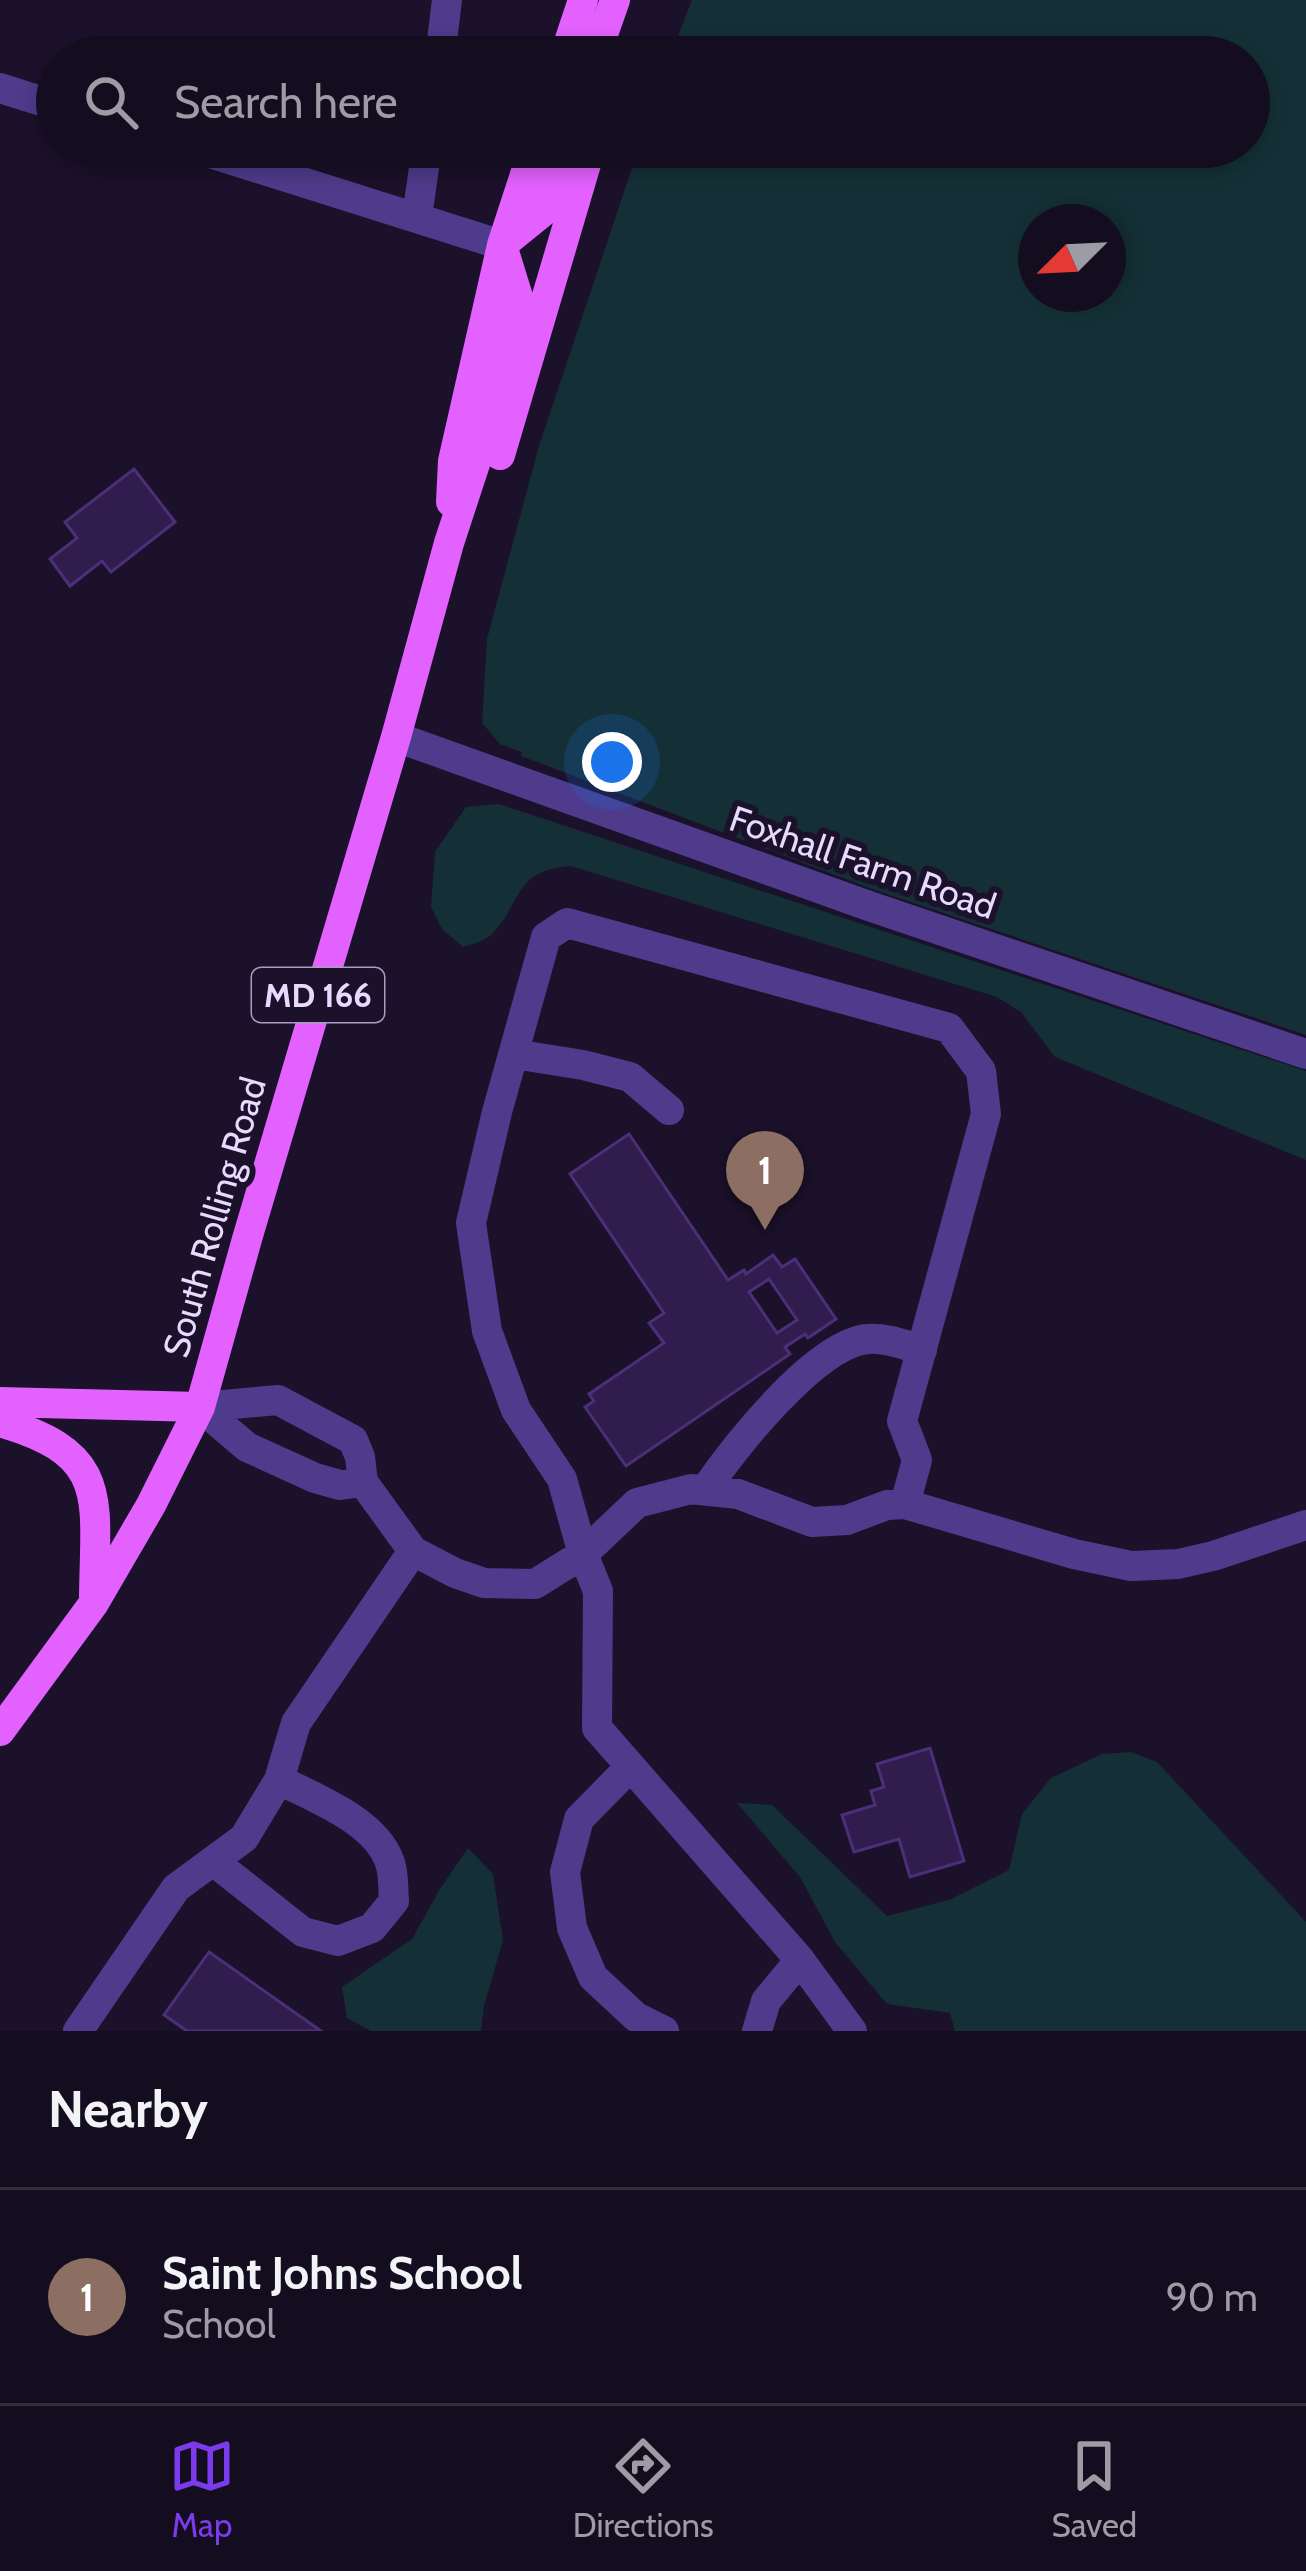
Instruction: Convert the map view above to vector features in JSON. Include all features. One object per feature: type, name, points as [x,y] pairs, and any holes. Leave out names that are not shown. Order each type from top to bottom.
[{"type":"main road","points":[[571,36],[583,0]]},
{"type":"main road","points":[[603,36],[616,0]]},
{"type":"main road","points":[[622,36],[632,0]]},
{"type":"main road","name":"South Rolling Road","points":[[0,1731],[94,1603],[200,1407],[397,737],[449,543],[453,461],[502,245],[527,168]]},
{"type":"main road","points":[[502,245],[545,210],[558,168]]},
{"type":"main road","name":"South Rolling Road","points":[[449,543],[501,453],[585,168]]},
{"type":"main road","points":[[0,1402],[200,1407]]},
{"type":"main road","points":[[0,1422],[30,1430],[63,1448],[89,1479],[95,1509],[94,1603]]},
{"type":"street","points":[[443,36],[447,0]]},
{"type":"street","points":[[0,88],[36,99]]},
{"type":"street","points":[[258,168],[502,245]]},
{"type":"street","points":[[417,217],[424,168]]},
{"type":"street","name":"Foxhall Farm Road","points":[[397,737],[846,898],[1306,1054]]},
{"type":"street","points":[[852,2031],[800,1960],[597,1728],[598,1591],[562,1479],[516,1410],[487,1330],[471,1223],[546,937],[567,923],[949,1028],[981,1070],[986,1114],[902,1421],[916,1460],[905,1504]]},
{"type":"street","points":[[514,1054],[630,1077],[669,1110]]},
{"type":"street","points":[[705,1490],[764,1416],[802,1377],[840,1349],[866,1339],[922,1350]]},
{"type":"street","points":[[200,1407],[278,1400],[353,1440],[363,1482],[413,1551],[484,1583],[536,1584],[583,1554],[637,1503],[691,1489],[738,1494],[812,1522],[847,1520],[887,1505],[905,1504],[1131,1566],[1178,1564],[1213,1556],[1306,1525]]},
{"type":"street","points":[[200,1407],[247,1447],[315,1478],[340,1485],[363,1482]]},
{"type":"street","points":[[78,2031],[176,1888],[244,1838],[279,1780],[296,1723],[413,1551]]},
{"type":"street","points":[[630,1767],[579,1820],[565,1872],[569,1910],[593,1977],[636,2018],[664,2031]]},
{"type":"street","points":[[213,1861],[303,1932],[338,1941],[372,1928],[394,1901],[391,1864],[375,1836],[327,1803],[279,1780]]},
{"type":"street","points":[[757,2031],[766,2001],[800,1960]]},
{"type":"green space","points":[[692,0],[1306,0],[1306,1035],[875,890],[521,756],[522,752],[500,744],[482,723],[487,639],[539,446],[632,168],[1270,168],[1270,36],[678,36]]},
{"type":"green space","points":[[499,804],[1306,1071],[1306,1160],[1055,1057],[1021,1012],[997,997],[571,866],[528,881],[491,935],[463,947],[442,929],[431,907],[435,852],[466,807]]},
{"type":"green space","points":[[1131,1752],[1157,1762],[1306,1922],[1306,2031],[955,2031],[950,2013],[887,2004],[835,1942],[800,1877],[737,1803],[772,1805],[887,1916],[949,1900],[1009,1870],[1022,1814],[1051,1778],[1102,1754]]},
{"type":"green space","points":[[468,1848],[493,1874],[503,1940],[481,2031],[371,2031],[347,2018],[342,1987],[412,1939]]},
{"type":"building","points":[[134,469],[175,522],[111,572],[102,561],[70,586],[50,559],[77,538],[65,522]]},
{"type":"building","points":[[629,1134],[728,1280],[773,1255],[782,1267],[795,1259],[836,1319],[785,1347],[790,1354],[626,1466],[585,1407],[594,1401],[589,1394],[664,1343],[649,1323],[664,1313],[570,1174]],"holes":[[[769,1279],[797,1320],[777,1333],[749,1292]]]},
{"type":"building","points":[[930,1748],[964,1861],[910,1877],[899,1839],[854,1852],[842,1815],[875,1805],[871,1791],[884,1787],[877,1764]]},
{"type":"building","points":[[209,1952],[321,2031],[187,2031],[164,2015]]},
{"type":"place","name":"Saint Johns School","points":[[765,1230]]}]
